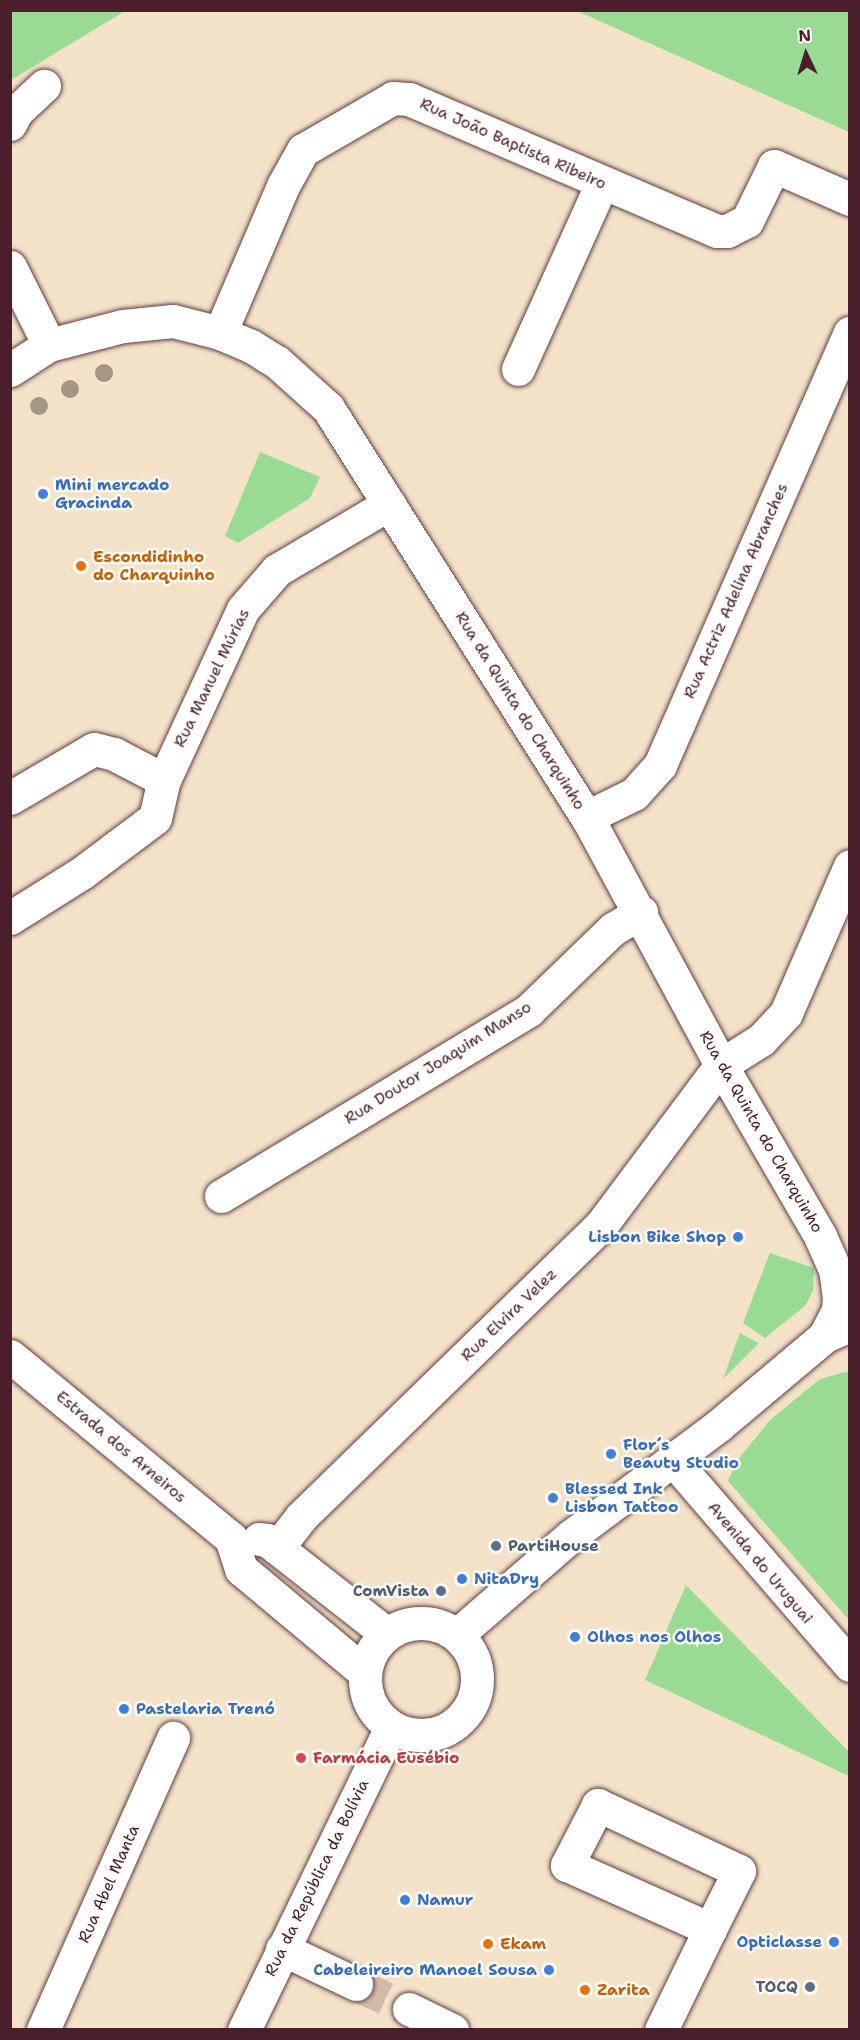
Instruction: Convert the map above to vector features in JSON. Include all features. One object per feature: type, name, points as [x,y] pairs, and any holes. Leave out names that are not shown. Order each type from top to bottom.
[{"type":"street","points":[[10,124],[17,111],[44,86]]},
{"type":"street","name":"Rua João Baptista Ribeiro","points":[[220,333],[284,184],[303,150],[383,102],[409,99],[717,231],[728,231],[747,221],[774,166],[849,200]]},
{"type":"street","points":[[518,369],[602,183]]},
{"type":"street","points":[[10,267],[49,345]]},
{"type":"street","name":"Rua da Quinta do Charquinho","points":[[10,369],[49,345],[123,326],[172,321],[220,333],[277,362],[328,408],[587,817],[641,912],[721,1065],[820,1236],[835,1269],[837,1331]]},
{"type":"street","name":"Rua Actriz Adelina Abranches","points":[[587,817],[634,794],[660,765],[849,333]]},
{"type":"street","name":"Rua Manuel Múrias","points":[[10,918],[83,872],[155,818],[164,780],[243,609],[277,570],[389,504]]},
{"type":"street","points":[[10,798],[94,749],[114,754],[164,780]]},
{"type":"street","points":[[721,1065],[761,1040],[786,1013],[849,867]]},
{"type":"street","name":"Rua Doutor Joaquim Manso","points":[[220,1196],[530,1010],[613,929],[641,912]]},
{"type":"street","name":"Rua Elvira Velez","points":[[277,1548],[301,1517],[602,1224],[721,1065]]},
{"type":"street","points":[[457,1635],[571,1536],[673,1460],[837,1331]]},
{"type":"street","name":"Estrada dos Arneiros","points":[[10,1356],[231,1538]]},
{"type":"street","name":"Avenida do Uruguai","points":[[673,1460],[849,1665]]},
{"type":"street","points":[[364,1672],[241,1569],[231,1538],[267,1540],[387,1634]]},
{"type":"street","points":[[414,1622],[430,1623],[457,1635],[467,1646],[478,1675],[472,1705],[463,1718],[436,1734],[405,1733],[391,1727],[369,1704],[364,1672],[376,1644],[387,1634],[414,1622]]},
{"type":"street","name":"Rua da República da Bolívia","points":[[244,2030],[391,1727]]},
{"type":"street","name":"Rua Abel Manta","points":[[43,2030],[173,1738]]},
{"type":"street","points":[[661,2030],[710,1929],[738,1870],[598,1805],[567,1865],[710,1929]]},
{"type":"street","points":[[282,1949],[356,1984]]},
{"type":"street","points":[[409,2009],[452,2030]]},
{"type":"green space","points":[[11,10],[125,10],[125,11],[11,80]]},
{"type":"green space","points":[[577,11],[849,11],[849,132]]},
{"type":"green space","points":[[260,452],[320,477],[310,498],[238,543],[225,536]]},
{"type":"green space","points":[[770,1253],[814,1268],[813,1290],[806,1305],[765,1338],[743,1323]]},
{"type":"green space","points":[[740,1333],[759,1343],[723,1379]]},
{"type":"green space","points":[[845,1372],[850,1373],[849,1620],[728,1481],[737,1461],[770,1420],[820,1379]]},
{"type":"green space","points":[[686,1585],[849,1752],[849,1776],[645,1680]]},
{"type":"tunnel","points":[[356,1984],[409,2009]]},
{"type":"place","name":"Mini mercado Gracinda","points":[[43,494]]},
{"type":"place","name":"Escondidinho do Charquinho","points":[[81,566]]},
{"type":"place","name":"Lisbon Bike Shop","points":[[738,1237]]},
{"type":"place","name":"Flor´s Beauty Studio","points":[[611,1454]]},
{"type":"place","name":"Blessed Ink Lisbon Tattoo","points":[[553,1498]]},
{"type":"place","name":"PartiHouse","points":[[496,1546]]},
{"type":"place","name":"NitaDry","points":[[462,1579]]},
{"type":"place","name":"ComVista","points":[[441,1591]]},
{"type":"place","name":"Olhos nos Olhos","points":[[575,1637]]},
{"type":"place","name":"Pastelaria Trenó","points":[[124,1709]]},
{"type":"place","name":"Farmácia Eusébio","points":[[301,1758]]},
{"type":"place","name":"Namur","points":[[405,1900]]},
{"type":"place","name":"Opticlasse","points":[[834,1942]]},
{"type":"place","name":"Ekam","points":[[488,1944]]},
{"type":"place","name":"Cabeleireiro Manoel Sousa","points":[[549,1970]]},
{"type":"place","name":"TOCQ","points":[[810,1987]]},
{"type":"place","name":"Zarita","points":[[585,1990]]}]
